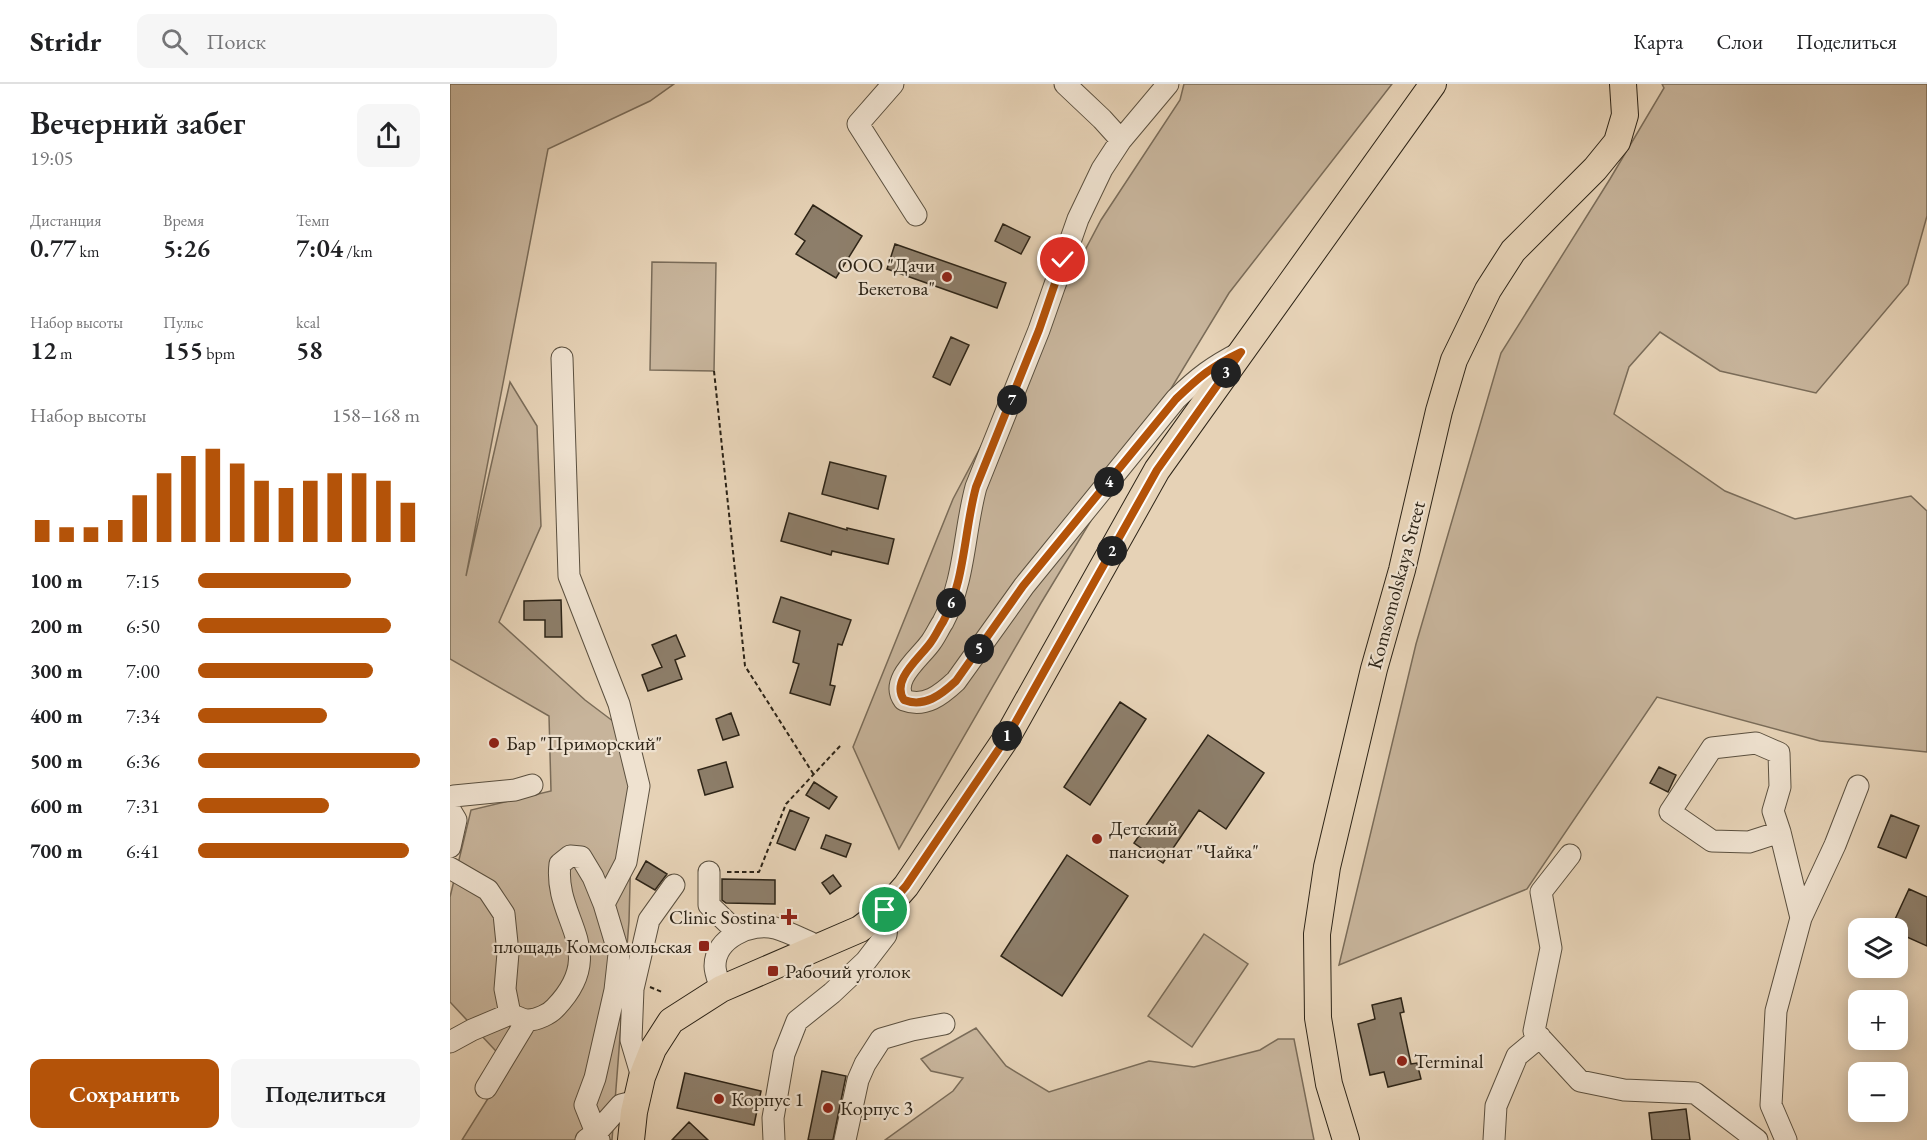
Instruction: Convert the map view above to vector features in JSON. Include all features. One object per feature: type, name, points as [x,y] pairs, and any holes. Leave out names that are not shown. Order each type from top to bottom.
[{"type":"main road","points":[[631,1140],[639,1089],[653,1049],[671,1021],[721,989],[860,928],[885,910],[906,886],[1009,734],[1157,470],[1433,84]]},
{"type":"main road","name":"Komsomolskaya Street","points":[[1346,1140],[1329,1084],[1318,1018],[1317,934],[1327,867],[1374,669],[1402,570],[1439,411],[1454,360],[1488,290],[1513,250],[1595,169],[1617,142],[1625,115],[1623,84]]},
{"type":"street","points":[[893,84],[858,124],[915,215]]},
{"type":"street","points":[[1065,84],[1121,140]]},
{"type":"street","points":[[1168,84],[1121,140],[1102,169],[1078,219],[1039,330],[976,487],[969,513],[960,571],[948,613],[931,642],[903,677],[900,690],[904,700],[919,703],[930,700],[944,692],[956,681],[1023,586],[1176,399],[1200,376],[1241,352]]},
{"type":"street","points":[[562,358],[569,576],[619,704],[639,786],[626,862],[604,904]]},
{"type":"street","points":[[1780,832],[1749,842],[1712,841],[1671,812],[1712,748],[1756,743],[1779,753],[1780,787],[1773,811],[1780,832],[1801,918]]},
{"type":"street","points":[[450,801],[454,796],[514,790],[532,785]]},
{"type":"street","points":[[1785,1140],[1771,1104],[1776,1011],[1801,918],[1835,845],[1858,786]]},
{"type":"street","points":[[450,810],[456,820],[450,847]]},
{"type":"street","points":[[1570,855],[1541,892],[1551,948],[1534,1030],[1580,1081],[1624,1090],[1695,1093],[1757,1140]]},
{"type":"street","points":[[450,1042],[472,1030],[519,1017],[550,1013],[567,995],[580,967],[578,939],[558,878],[560,864],[570,856],[581,857],[593,877],[604,904],[619,954],[615,990],[595,1078],[585,1105],[594,1137]]},
{"type":"street","points":[[450,868],[488,890],[504,914],[508,953],[505,989],[519,1017]]},
{"type":"street","points":[[709,872],[709,905],[738,933]]},
{"type":"street","points":[[594,1137],[621,1105],[639,1089],[631,1040],[633,989],[649,920],[674,885]]},
{"type":"street","points":[[774,1140],[773,1118],[784,1054],[797,1021],[832,993],[866,961],[886,935],[887,927],[878,915]]},
{"type":"street","points":[[721,989],[715,965],[726,941],[738,933],[756,927],[773,928],[818,946]]},
{"type":"street","points":[[486,1088],[519,1017]]},
{"type":"street","points":[[845,1140],[858,1080],[881,1039],[944,1024]]},
{"type":"street","points":[[1494,1140],[1496,1107],[1517,1056],[1540,1037]]},
{"type":"path","points":[[714,371],[745,666],[814,775]]},
{"type":"path","points":[[709,872],[759,872],[786,804],[841,746]]},
{"type":"shaded area","points":[[450,84],[674,84],[650,101],[548,149],[466,576],[510,382],[537,426],[541,526],[499,622],[585,700],[634,737],[629,921],[612,1140],[462,1140],[509,1065],[450,1002],[450,897],[471,810],[551,791],[549,716],[450,659]]},
{"type":"shaded area","points":[[1184,84],[1392,84],[1229,293],[1041,603],[899,849],[853,747],[953,499],[1101,220],[1180,100]]},
{"type":"shaded area","points":[[1662,84],[1927,84],[1927,216],[1908,284],[1816,393],[1720,371],[1660,332],[1629,367],[1614,414],[1725,491],[1795,519],[1911,496],[1927,511],[1927,752],[1820,741],[1657,697],[1527,889],[1339,965],[1416,644],[1501,353],[1610,179],[1664,88]]},
{"type":"shaded area","points":[[652,262],[716,263],[714,371],[650,370]]},
{"type":"shaded area","points":[[1204,934],[1248,964],[1192,1047],[1148,1016]]},
{"type":"shaded area","points":[[976,1028],[1006,1066],[1049,1092],[1149,1061],[1194,1067],[1260,1050],[1278,1039],[1294,1039],[1314,1140],[885,1140],[953,1091],[963,1078],[931,1071],[921,1059]]},
{"type":"building","points":[[813,205],[862,236],[836,278],[796,254],[805,241],[795,234]]},
{"type":"building","points":[[1003,224],[1030,237],[1021,254],[995,241]]},
{"type":"building","points":[[895,244],[1006,283],[997,308],[887,269]]},
{"type":"building","points":[[951,337],[969,345],[950,385],[933,377]]},
{"type":"building","points":[[830,462],[886,476],[878,509],[822,494]]},
{"type":"building","points":[[789,513],[847,530],[847,528],[894,539],[888,564],[832,551],[831,555],[781,541]]},
{"type":"building","points":[[781,597],[851,620],[842,645],[838,644],[830,685],[835,686],[830,705],[790,693],[799,664],[793,662],[800,631],[773,622]]},
{"type":"building","points":[[561,600],[562,637],[545,637],[545,620],[524,620],[524,601]]},
{"type":"building","points":[[676,635],[685,656],[675,660],[682,679],[648,691],[642,675],[662,667],[652,645]]},
{"type":"building","points":[[1120,702],[1146,719],[1090,805],[1064,787]]},
{"type":"building","points":[[731,713],[739,735],[723,740],[716,719]]},
{"type":"building","points":[[1208,735],[1264,773],[1226,829],[1199,810],[1163,863],[1134,843]]},
{"type":"building","points":[[726,762],[733,787],[705,795],[698,770]]},
{"type":"building","points":[[1659,767],[1676,775],[1668,792],[1650,783]]},
{"type":"building","points":[[814,782],[837,797],[829,809],[806,795]]},
{"type":"building","points":[[790,810],[809,818],[795,850],[777,843]]},
{"type":"building","points":[[1891,815],[1919,826],[1906,858],[1878,847]]},
{"type":"building","points":[[826,835],[851,844],[846,857],[821,848]]},
{"type":"building","points":[[1067,855],[1128,896],[1062,996],[1001,956]]},
{"type":"building","points":[[646,861],[667,874],[655,890],[636,879]]},
{"type":"building","points":[[833,875],[841,886],[830,894],[822,883]]},
{"type":"building","points":[[722,879],[775,880],[775,904],[726,903],[722,900]]},
{"type":"building","points":[[1909,889],[1927,897],[1927,946],[1908,937],[1908,918],[1896,918]]},
{"type":"building","points":[[1401,998],[1404,1012],[1400,1013],[1411,1064],[1417,1063],[1421,1079],[1388,1087],[1384,1072],[1370,1075],[1358,1024],[1375,1019],[1372,1005]]},
{"type":"building","name":"Корпус 3","points":[[822,1071],[846,1076],[833,1140],[808,1140]]},
{"type":"building","name":"Корпус 1","points":[[685,1073],[761,1091],[754,1125],[677,1108]]},
{"type":"building","points":[[1686,1109],[1690,1140],[1652,1140],[1649,1113]]},
{"type":"building","points":[[689,1122],[708,1140],[672,1140]]},
{"type":"place","name":"ООО \"Дачи Бекетова\"","points":[[947,277]]},
{"type":"place","name":"Бар \"Приморский\"","points":[[494,743]]},
{"type":"place","name":"Детский пансионат \"Чайка\"","points":[[1097,839]]},
{"type":"place","name":"Clinic Sostina","points":[[789,917]]},
{"type":"place","name":"площадь Комсомольская","points":[[704,946]]},
{"type":"place","name":"Рабочий уголок","points":[[773,971]]},
{"type":"place","name":"Terminal","points":[[1402,1061]]},
{"type":"place","name":"Корпус 1","points":[[719,1099]]},
{"type":"place","name":"Корпус 3","points":[[828,1108]]},
{"type":"route","points":[[885,910],[906,886],[1009,734],[1157,470],[1241,352],[1200,376],[1176,399],[1023,586],[956,681],[944,692],[930,700],[919,703],[904,700],[900,690],[903,677],[931,642],[948,613],[960,571],[969,513],[976,487],[1013,398],[1063,260]]}]
